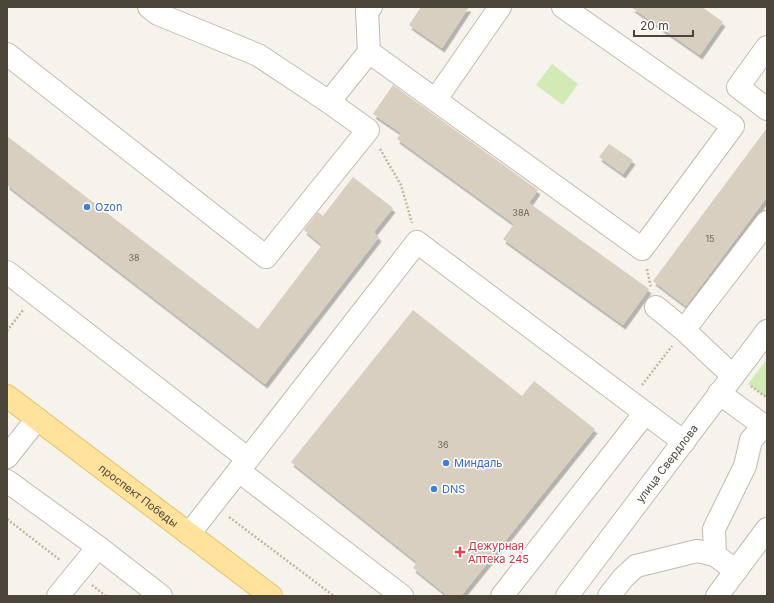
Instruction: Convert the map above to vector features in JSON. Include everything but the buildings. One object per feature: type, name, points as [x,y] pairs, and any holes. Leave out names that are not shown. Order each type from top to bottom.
[{"type":"main road","name":"проспект Победы","points":[[7,396],[271,596]]},
{"type":"street","points":[[329,102],[369,52],[367,12],[370,7]]},
{"type":"street","points":[[436,99],[500,7]]},
{"type":"street","points":[[369,52],[642,249],[733,126],[563,7]]},
{"type":"street","points":[[7,54],[266,257],[368,130],[258,54],[156,9]]},
{"type":"street","points":[[767,47],[738,87],[767,109]]},
{"type":"street","points":[[684,330],[767,222]]},
{"type":"street","points":[[189,534],[418,242],[684,442]]},
{"type":"street","points":[[7,272],[402,596]]},
{"type":"street","points":[[656,307],[740,380]]},
{"type":"street","name":"улица Свердлова","points":[[567,596],[684,442],[719,393],[740,380],[767,331]]},
{"type":"street","points":[[715,555],[714,529],[745,466],[751,440],[765,427],[719,393]]},
{"type":"street","points":[[502,596],[637,407]]},
{"type":"street","points":[[7,457],[37,419]]},
{"type":"street","points":[[7,481],[161,596]]},
{"type":"street","points":[[718,596],[767,529]]},
{"type":"street","points":[[58,596],[98,548]]},
{"type":"street","points":[[609,596],[622,578],[636,566],[697,551],[715,555],[736,571]]},
{"type":"path","points":[[368,130],[401,185],[418,242]]},
{"type":"path","points":[[642,249],[656,307]]},
{"type":"path","points":[[7,331],[35,294]]},
{"type":"path","points":[[637,407],[684,330]]},
{"type":"path","points":[[740,380],[767,398]]},
{"type":"path","points":[[212,505],[334,596]]},
{"type":"path","points":[[7,519],[106,596]]},
{"type":"green space","points":[[552,64],[578,84],[563,105],[536,85]]},
{"type":"green space","points":[[767,359],[767,398],[748,384]]},
{"type":"place","name":"Ozon","points":[[87,207]]},
{"type":"place","name":"Миндаль","points":[[446,463]]},
{"type":"place","name":"DNS","points":[[434,489]]},
{"type":"place","name":"Дежурная Аптека 245","points":[[460,552]]}]
